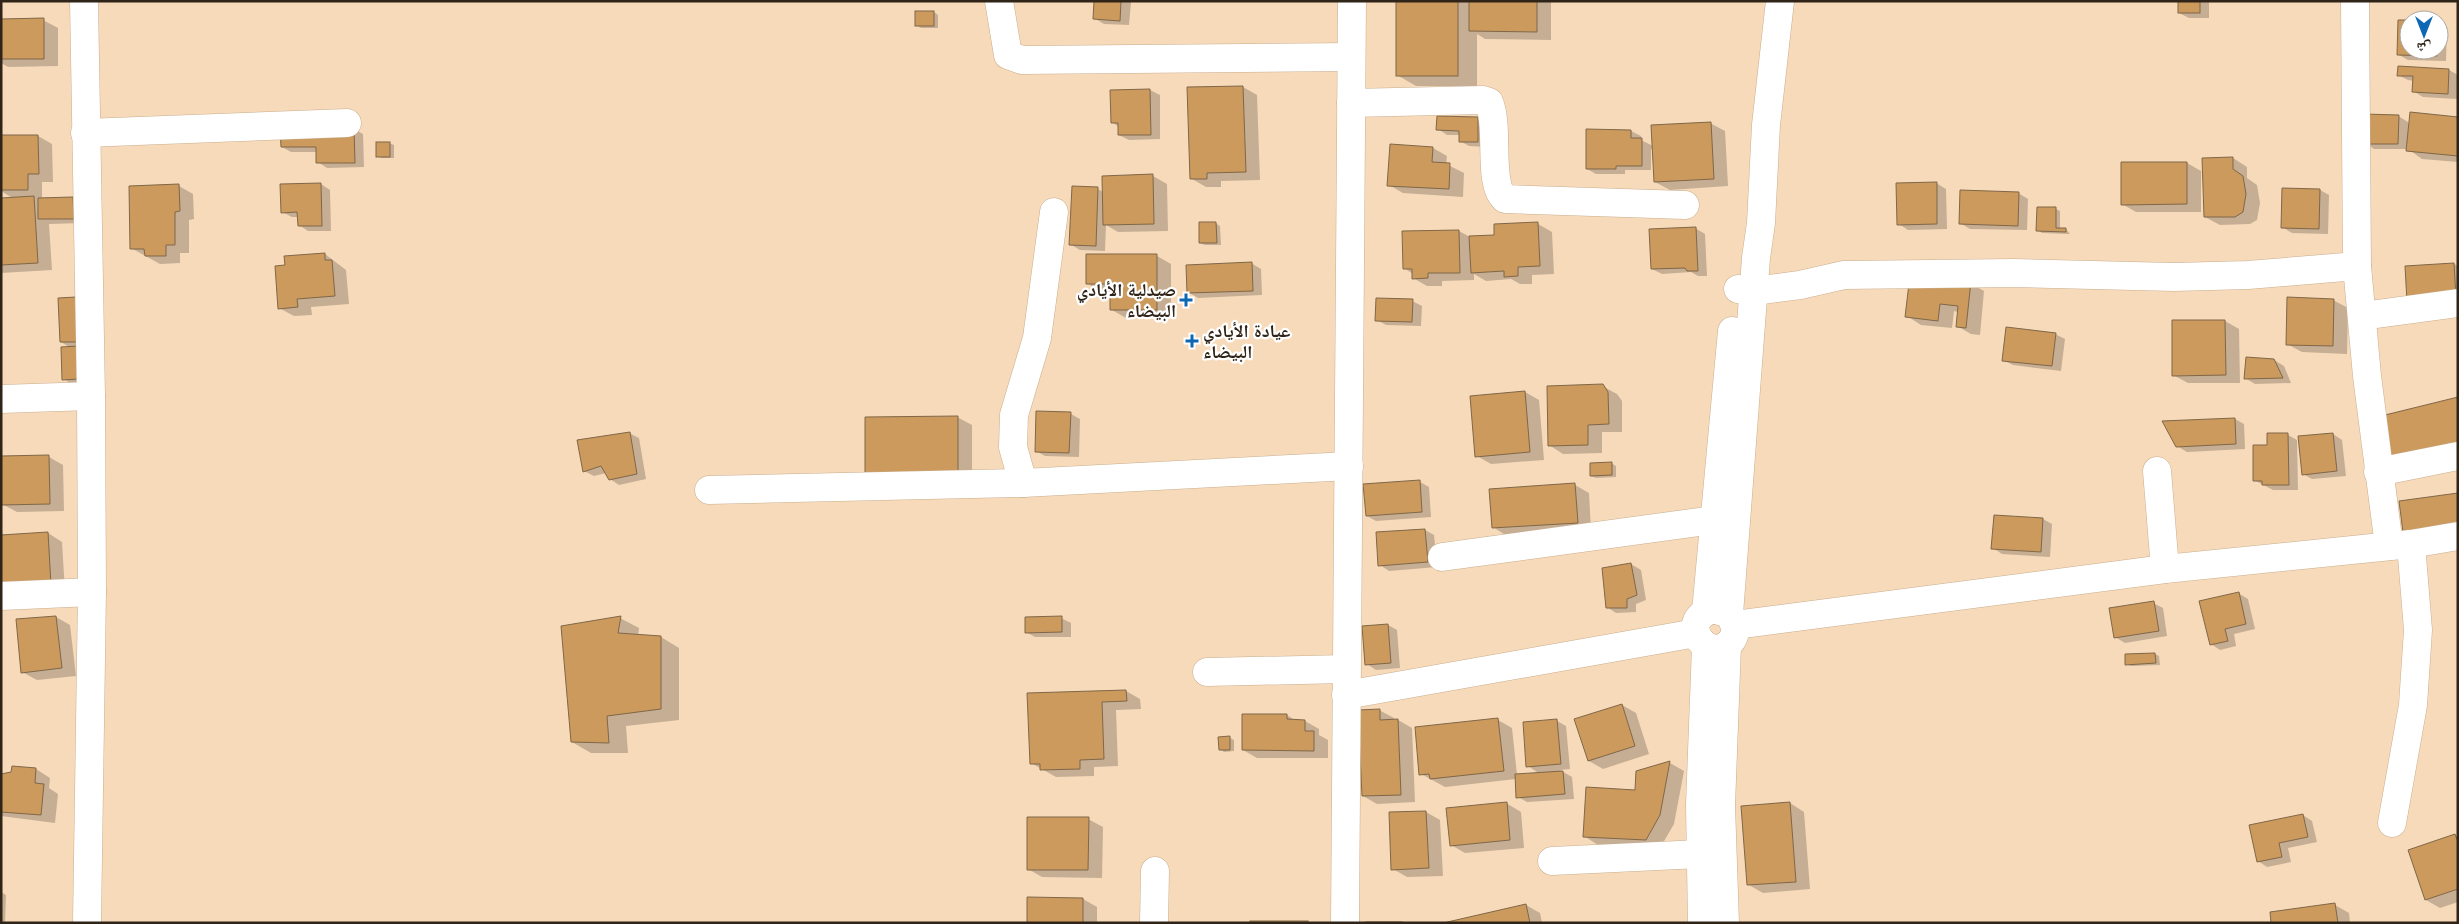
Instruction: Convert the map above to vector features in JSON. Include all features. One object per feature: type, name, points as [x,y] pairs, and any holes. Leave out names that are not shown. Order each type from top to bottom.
[{"type":"street","points":[[84,1],[91,396],[92,592],[86,923]]},
{"type":"street","points":[[999,1],[1008,55],[1022,60],[1351,57]]},
{"type":"street","points":[[1345,923],[1352,1]]},
{"type":"street","points":[[1713,915],[1700,854],[1716,629],[1745,290],[1748,136],[1762,1]]},
{"type":"street","points":[[1713,915],[1722,806],[1714,520],[1766,125],[1780,1]]},
{"type":"street","points":[[2355,1],[2357,266],[2362,316],[2378,472],[2400,545],[2418,630],[2413,705],[2392,823]]},
{"type":"street","points":[[1351,103],[1483,100],[1489,102],[1494,118],[1497,188],[1505,199],[1685,206]]},
{"type":"street","points":[[85,133],[346,124]]},
{"type":"street","points":[[1023,482],[1013,446],[1014,415],[1037,338],[1054,212]]},
{"type":"street","points":[[1745,290],[1800,285],[1844,275],[2014,273],[2174,277],[2248,275],[2357,266]]},
{"type":"street","points":[[2362,316],[2458,304]]},
{"type":"street","points":[[1,399],[91,396]]},
{"type":"street","points":[[2378,472],[2458,456]]},
{"type":"street","points":[[709,490],[1023,482],[1349,466]]},
{"type":"street","points":[[2157,472],[2165,543],[2165,569]]},
{"type":"street","points":[[1442,557],[1714,520]]},
{"type":"street","points":[[1207,672],[1346,682],[1716,629],[2165,569],[2400,545],[2458,536]]},
{"type":"street","points":[[1,596],[92,592]]},
{"type":"street","points":[[1552,860],[1700,854]]},
{"type":"street","points":[[1154,923],[1155,871]]},
{"type":"building","points":[[1094,1],[1121,1],[1120,21],[1093,19]]},
{"type":"building","points":[[1396,1],[1458,1],[1458,76],[1396,76]]},
{"type":"building","points":[[1469,1],[1537,1],[1537,32],[1469,31]]},
{"type":"building","points":[[2178,1],[2200,1],[2200,13],[2178,13]]},
{"type":"building","points":[[915,11],[934,11],[934,26],[915,26]]},
{"type":"building","points":[[44,18],[44,59],[1,59],[1,19]]},
{"type":"building","points":[[2398,20],[2399,20],[2399,55],[2397,55]]},
{"type":"building","points":[[2398,66],[2449,69],[2448,94],[2412,92],[2413,76],[2397,76]]},
{"type":"building","points":[[1243,86],[1246,172],[1207,173],[1207,179],[1190,179],[1187,87]]},
{"type":"building","points":[[1150,89],[1151,135],[1118,135],[1118,123],[1111,123],[1110,90]]},
{"type":"building","points":[[2410,112],[2458,117],[2458,156],[2406,151]]},
{"type":"building","points":[[2364,114],[2399,115],[2398,144],[2364,144]]},
{"type":"building","points":[[1437,116],[1478,117],[1478,142],[1459,142],[1459,131],[1436,130]]},
{"type":"building","points":[[1711,122],[1714,179],[1654,182],[1651,125]]},
{"type":"building","points":[[280,128],[354,128],[355,163],[316,163],[316,147],[281,147]]},
{"type":"building","points":[[1586,129],[1631,130],[1631,138],[1642,138],[1642,166],[1616,166],[1616,169],[1586,169]]},
{"type":"building","points":[[1,135],[38,135],[39,174],[28,174],[28,190],[1,190]]},
{"type":"building","points":[[376,142],[390,142],[390,157],[376,157]]},
{"type":"building","points":[[1390,144],[1433,147],[1432,162],[1450,163],[1449,189],[1387,186]]},
{"type":"building","points":[[2233,157],[2233,169],[2243,176],[2246,194],[2243,212],[2235,217],[2204,217],[2202,158]]},
{"type":"building","points":[[2121,162],[2187,162],[2187,204],[2121,205]]},
{"type":"building","points":[[1153,174],[1154,224],[1103,225],[1102,176]]},
{"type":"building","points":[[1937,182],[1937,224],[1897,225],[1896,183]]},
{"type":"building","points":[[321,183],[322,226],[298,226],[297,212],[281,213],[280,184]]},
{"type":"building","points":[[179,184],[180,211],[175,212],[175,245],[166,245],[166,256],[145,256],[144,249],[130,249],[129,186]]},
{"type":"building","points":[[1072,186],[1098,187],[1096,246],[1069,245]]},
{"type":"building","points":[[2282,188],[2320,189],[2319,229],[2281,228]]},
{"type":"building","points":[[1960,190],[2019,192],[2018,226],[1959,224]]},
{"type":"building","points":[[34,196],[38,263],[1,265],[1,198]]},
{"type":"building","points":[[73,197],[74,219],[38,219],[38,198]]},
{"type":"building","points":[[2037,207],[2056,207],[2056,228],[2066,228],[2066,232],[2036,231]]},
{"type":"building","points":[[1199,222],[1216,222],[1217,243],[1199,243]]},
{"type":"building","points":[[1538,222],[1540,266],[1518,267],[1518,276],[1504,277],[1504,271],[1471,273],[1469,236],[1494,235],[1494,224]]},
{"type":"building","points":[[1696,227],[1698,271],[1687,271],[1685,268],[1651,269],[1649,229]]},
{"type":"building","points":[[1459,230],[1460,273],[1428,273],[1428,278],[1412,279],[1412,269],[1403,269],[1402,231]]},
{"type":"building","points":[[325,253],[325,260],[332,260],[335,296],[297,299],[298,307],[278,309],[275,266],[285,265],[284,256]]},
{"type":"building","points":[[1086,254],[1157,254],[1157,310],[1110,310],[1110,284],[1086,284]]},
{"type":"building","points":[[1252,262],[1253,291],[1187,293],[1186,265]]},
{"type":"building","points":[[2454,263],[2456,299],[2407,302],[2405,266]]},
{"type":"building","points":[[1910,275],[1971,281],[1966,328],[1956,327],[1958,306],[1940,304],[1938,321],[1905,317]]},
{"type":"building","points":[[76,297],[77,342],[60,342],[58,298]]},
{"type":"building","points":[[2287,297],[2334,299],[2333,346],[2286,345]]},
{"type":"building","points":[[1376,298],[1413,299],[1412,322],[1375,321]]},
{"type":"building","points":[[2172,320],[2225,320],[2226,375],[2172,376]]},
{"type":"building","points":[[2006,327],[2056,333],[2052,366],[2002,361]]},
{"type":"building","points":[[78,346],[79,379],[62,380],[61,347]]},
{"type":"building","points":[[2246,357],[2274,359],[2283,378],[2244,379]]},
{"type":"building","points":[[1603,384],[1608,392],[1609,424],[1588,425],[1588,445],[1548,446],[1547,386]]},
{"type":"building","points":[[1525,391],[1530,452],[1475,457],[1470,396]]},
{"type":"building","points":[[2458,397],[2458,445],[2391,460],[2381,416]]},
{"type":"building","points":[[1036,411],[1071,412],[1069,453],[1035,452]]},
{"type":"building","points":[[958,416],[958,472],[865,473],[865,417]]},
{"type":"building","points":[[2235,418],[2236,444],[2176,447],[2162,421]]},
{"type":"building","points":[[630,432],[637,474],[609,480],[601,466],[583,472],[577,440]]},
{"type":"building","points":[[2267,433],[2288,433],[2289,485],[2262,485],[2262,481],[2253,481],[2253,445],[2267,445]]},
{"type":"building","points":[[2333,433],[2337,471],[2302,475],[2298,436]]},
{"type":"building","points":[[49,455],[50,504],[1,505],[1,456]]},
{"type":"building","points":[[1612,462],[1612,475],[1590,476],[1590,463]]},
{"type":"building","points":[[1420,480],[1422,512],[1366,516],[1363,484]]},
{"type":"building","points":[[1575,483],[1578,523],[1492,528],[1489,489]]},
{"type":"building","points":[[2458,493],[2458,524],[2403,532],[2399,501]]},
{"type":"building","points":[[1994,515],[2043,518],[2041,552],[1991,549]]},
{"type":"building","points":[[1425,529],[1428,562],[1378,566],[1376,532]]},
{"type":"building","points":[[48,532],[51,585],[1,587],[1,535]]},
{"type":"building","points":[[1631,563],[1637,595],[1627,599],[1627,608],[1606,608],[1602,568]]},
{"type":"building","points":[[2239,592],[2246,624],[2225,629],[2228,641],[2210,645],[2199,601]]},
{"type":"building","points":[[2154,601],[2159,631],[2114,638],[2109,608]]},
{"type":"building","points":[[56,616],[62,668],[21,673],[16,619]]},
{"type":"building","points":[[621,616],[618,633],[661,636],[661,709],[607,716],[609,743],[571,742],[561,626]]},
{"type":"building","points":[[1062,616],[1062,632],[1025,633],[1025,617]]},
{"type":"building","points":[[1388,624],[1391,663],[1365,665],[1362,626]]},
{"type":"building","points":[[2155,653],[2156,663],[2125,665],[2125,654]]},
{"type":"building","points":[[1126,690],[1127,701],[1102,702],[1104,759],[1080,760],[1080,769],[1040,770],[1040,764],[1030,764],[1027,693]]},
{"type":"building","points":[[1622,704],[1635,746],[1588,761],[1574,719]]},
{"type":"building","points":[[1380,709],[1380,720],[1398,719],[1401,795],[1362,796],[1358,710]]},
{"type":"building","points":[[1242,714],[1287,714],[1287,719],[1305,720],[1305,731],[1314,731],[1314,751],[1242,750]]},
{"type":"building","points":[[1498,718],[1504,771],[1430,779],[1429,774],[1419,775],[1415,727]]},
{"type":"building","points":[[1557,719],[1561,764],[1526,767],[1523,722]]},
{"type":"building","points":[[1230,736],[1230,750],[1219,750],[1218,737]]},
{"type":"building","points":[[1670,761],[1660,815],[1646,840],[1583,837],[1586,787],[1635,790],[1636,771]]},
{"type":"building","points":[[12,766],[36,768],[35,783],[44,784],[41,815],[1,812],[1,774],[11,772]]},
{"type":"building","points":[[1563,771],[1565,794],[1516,798],[1515,774]]},
{"type":"building","points":[[1507,802],[1510,840],[1450,846],[1446,808]]},
{"type":"building","points":[[1790,802],[1796,882],[1747,885],[1741,806]]},
{"type":"building","points":[[1426,811],[1429,868],[1391,870],[1389,812]]},
{"type":"building","points":[[2303,814],[2308,837],[2279,843],[2282,857],[2257,862],[2249,825]]},
{"type":"building","points":[[1027,817],[1089,817],[1088,870],[1027,870]]},
{"type":"building","points":[[2455,834],[2458,842],[2458,889],[2425,900],[2408,850]]},
{"type":"building","points":[[1027,897],[1083,898],[1083,923],[1027,923]]},
{"type":"building","points":[[2335,903],[2338,923],[2271,923],[2270,912]]},
{"type":"building","points":[[1526,904],[1530,923],[1443,923]]},
{"type":"building","points":[[1250,921],[1308,921],[1308,923],[1250,923]]},
{"type":"building","points":[[1402,922],[1402,923],[1366,923]]},
{"type":"place","name":"صيدلية الأيادي البيضاء","points":[[1186,300]]},
{"type":"place","name":"عيادة الأيادي البيضاء","points":[[1192,341]]}]
